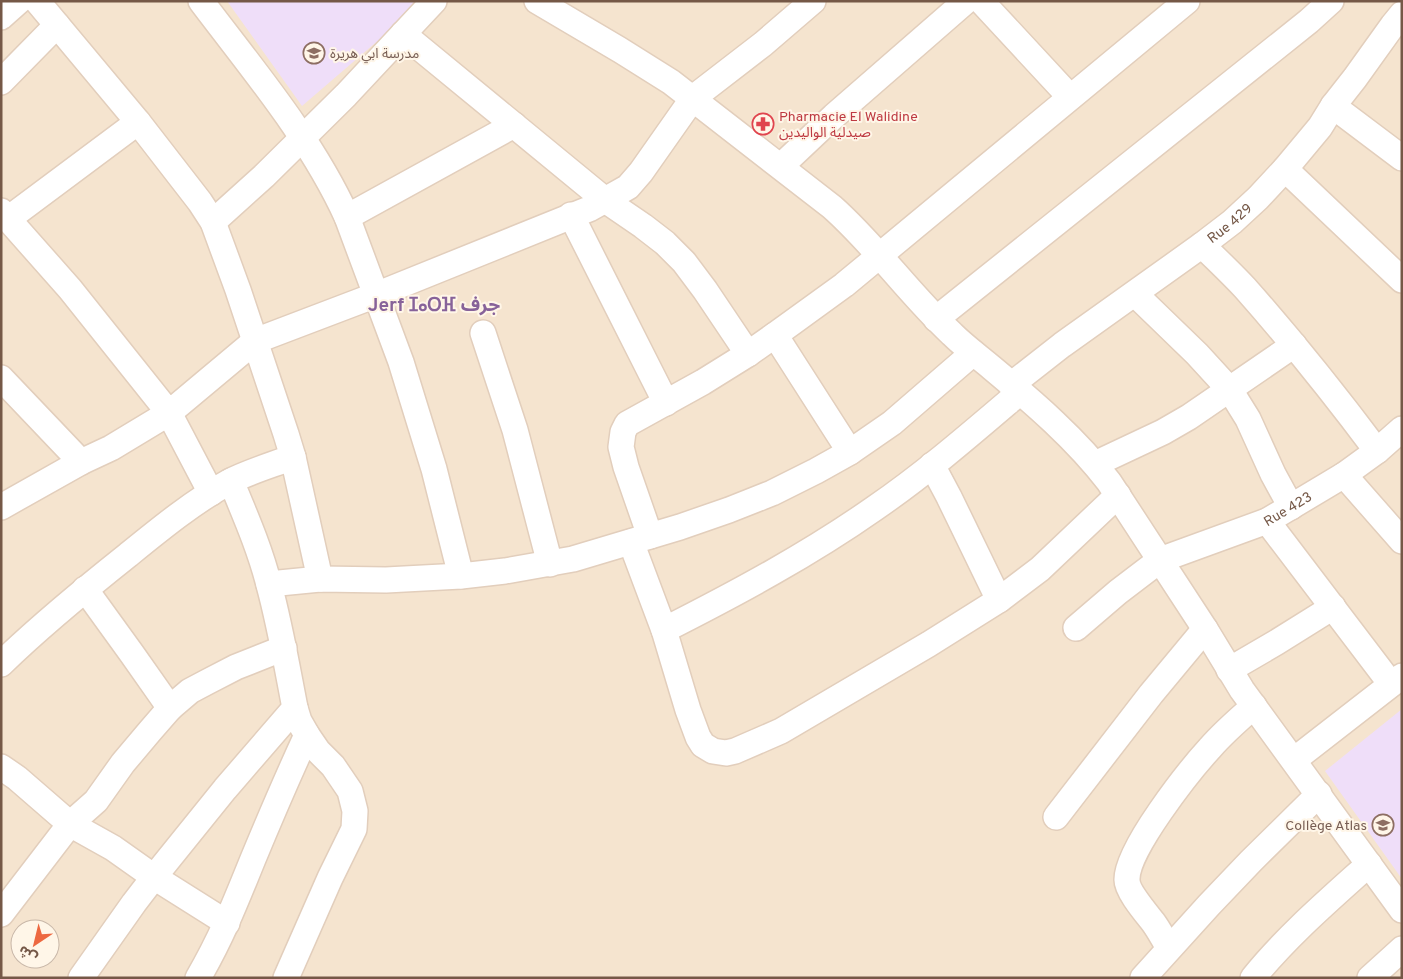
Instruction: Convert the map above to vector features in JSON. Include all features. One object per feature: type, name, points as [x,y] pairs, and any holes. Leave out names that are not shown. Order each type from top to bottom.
[{"type":"street","points":[[1,17],[19,1]]},
{"type":"street","points":[[37,1],[138,122],[200,202],[213,222],[293,457],[320,579]]},
{"type":"street","points":[[201,1],[303,137],[347,217],[400,362],[434,468],[461,576]]},
{"type":"street","points":[[213,222],[264,176],[346,95],[434,1]]},
{"type":"street","points":[[537,1],[671,82],[832,207],[851,224],[936,319],[1042,411],[1095,464],[1118,495],[1205,629],[1229,670],[1402,910]]},
{"type":"street","points":[[1,507],[81,462],[111,448],[169,413],[255,341],[376,295],[614,196],[628,187],[641,172],[693,98],[763,44],[813,1]]},
{"type":"street","points":[[781,166],[834,116],[966,1]]},
{"type":"street","points":[[981,1],[1070,97]]},
{"type":"street","points":[[1118,495],[1040,569],[999,600],[782,731],[726,753],[713,751],[703,745],[698,737],[664,630],[640,539],[621,447],[623,432],[628,424],[748,354],[844,285],[1187,1]]},
{"type":"street","points":[[936,319],[1309,21],[1331,1]]},
{"type":"street","name":"Rue 429","points":[[664,630],[791,562],[876,508],[932,465],[1062,345],[1232,222],[1285,169],[1320,127],[1333,106],[1402,14]]},
{"type":"street","points":[[1,82],[57,25]]},
{"type":"street","points":[[403,34],[605,200],[665,243],[684,262],[705,290],[748,354]]},
{"type":"street","points":[[1333,106],[1398,149]]},
{"type":"street","points":[[138,122],[4,215],[70,289],[169,413],[254,535],[269,584],[299,721],[318,751],[333,766],[350,790],[355,811],[354,829],[286,978]]},
{"type":"street","points":[[347,217],[514,125]]},
{"type":"street","points":[[1285,169],[1402,280]]},
{"type":"street","points":[[571,215],[666,403]]},
{"type":"street","points":[[1202,245],[1244,287],[1294,345],[1377,450]]},
{"type":"street","points":[[1134,294],[1197,354],[1230,390],[1248,419],[1273,474],[1291,507]]},
{"type":"street","points":[[483,333],[515,430],[550,564]]},
{"type":"street","points":[[775,335],[850,452]]},
{"type":"street","points":[[1095,464],[1163,432],[1189,417],[1294,345]]},
{"type":"street","points":[[269,584],[320,579],[386,580],[505,572],[573,559],[729,510],[772,493],[850,452],[892,423],[973,353]]},
{"type":"street","points":[[1,378],[81,462]]},
{"type":"street","name":"Rue 423","points":[[1076,628],[1118,592],[1160,560],[1268,521],[1344,475],[1402,429]]},
{"type":"street","points":[[1,664],[21,644],[85,589],[179,515],[222,487],[293,457]]},
{"type":"street","points":[[932,465],[999,600]]},
{"type":"street","points":[[1344,475],[1402,541]]},
{"type":"street","points":[[1268,521],[1333,607],[1396,680],[1294,760]]},
{"type":"street","points":[[85,589],[170,708]]},
{"type":"street","points":[[1229,670],[1333,607]]},
{"type":"street","points":[[1056,817],[1151,694],[1205,629]]},
{"type":"street","points":[[1,914],[70,824],[96,801],[134,750],[170,708],[190,691],[207,682],[236,667],[284,648]]},
{"type":"street","points":[[1158,967],[1154,923],[1138,902],[1127,882],[1134,854],[1184,779],[1210,747],[1254,706]]},
{"type":"street","points":[[81,978],[154,877],[224,789],[295,708]]},
{"type":"street","points":[[198,978],[227,923],[286,780],[307,735]]},
{"type":"street","points":[[1,767],[17,778],[70,824],[113,848],[154,877],[227,923]]},
{"type":"street","points":[[1158,967],[1245,868],[1319,794]]},
{"type":"street","points":[[1253,978],[1261,967],[1304,923],[1369,864]]},
{"type":"street","points":[[1370,978],[1402,949]]},
{"type":"shaded area","points":[[1,1],[1402,1],[1402,978],[1,978]]},
{"type":"shaded area","name":"مدرسة ابي هريرة","points":[[227,1],[424,1],[302,106]]},
{"type":"shaded area","name":"Collège Atlas","points":[[1402,709],[1402,879],[1325,771]]},
{"type":"place","name":"مدرسة ابي هريرة","points":[[314,53]]},
{"type":"place","name":"Pharmacie El Walidine صيدلية الواليدين","points":[[763,124]]},
{"type":"place","name":"Collège Atlas","points":[[1383,825]]},
{"type":"district","name":"Jerf ⵊⴰⵔⴼ جرف","points":[[434,304]]}]
